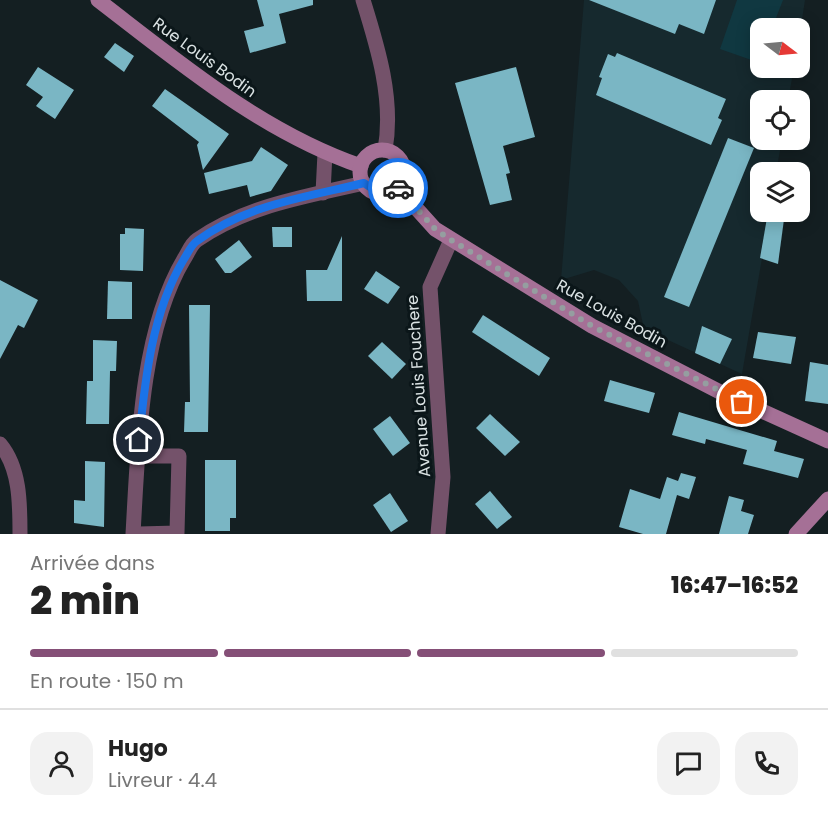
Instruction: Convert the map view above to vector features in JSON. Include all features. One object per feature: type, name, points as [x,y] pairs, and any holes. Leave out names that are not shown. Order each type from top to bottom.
[{"type":"street","name":"Rue Louis Bodin","points":[[98,0],[248,110],[325,153],[361,166]]},
{"type":"street","points":[[363,0],[386,88],[389,125],[385,150]]},
{"type":"street","points":[[385,150],[398,156],[402,162],[404,176],[398,188],[380,194],[364,183],[361,166],[373,152],[385,150]]},
{"type":"street","points":[[323,193],[325,153]]},
{"type":"street","points":[[133,534],[142,407],[160,313],[176,272],[195,242],[253,210],[364,183]]},
{"type":"street","name":"Rue Louis Bodin","points":[[398,188],[435,229],[592,326],[720,392],[828,441]]},
{"type":"street","name":"Avenue Louis Fouchere","points":[[438,534],[443,477],[430,287],[451,240]]},
{"type":"street","points":[[0,444],[10,456],[20,498],[20,534]]},
{"type":"street","points":[[138,456],[179,456],[177,533],[139,534]]},
{"type":"street","points":[[796,534],[828,499]]},
{"type":"shaded area","points":[[584,0],[805,0],[802,18],[750,18],[750,78],[792,78],[790,90],[750,90],[750,150],[780,150],[778,162],[750,162],[750,222],[768,222],[742,374],[644,329],[638,301],[619,280],[594,270],[561,280]]},
{"type":"shaded area","points":[[737,0],[783,0],[776,18],[750,18],[750,60],[720,49]]},
{"type":"building","points":[[257,0],[313,0],[313,5],[279,14],[286,43],[250,53],[244,31],[264,26]]},
{"type":"building","points":[[589,0],[716,0],[704,34],[679,24],[675,34]]},
{"type":"building","points":[[115,43],[134,56],[124,72],[104,57]]},
{"type":"building","points":[[617,53],[726,99],[718,118],[722,120],[711,145],[596,95],[602,78],[599,77],[608,54],[615,57]]},
{"type":"building","points":[[38,67],[74,90],[55,119],[36,106],[43,97],[26,85]]},
{"type":"building","points":[[516,67],[535,137],[503,146],[510,173],[506,174],[512,200],[490,205],[455,83]]},
{"type":"building","points":[[165,89],[229,134],[203,170],[197,145],[199,142],[152,106]]},
{"type":"building","points":[[728,138],[750,146],[750,150],[753,150],[689,307],[664,297]]},
{"type":"building","points":[[261,147],[288,165],[271,191],[250,197],[247,185],[209,194],[204,173],[252,161]]},
{"type":"building","points":[[766,222],[784,222],[778,264],[760,258]]},
{"type":"building","points":[[272,227],[292,227],[292,247],[273,247]]},
{"type":"building","points":[[125,228],[144,229],[143,271],[120,270],[120,234],[125,234]]},
{"type":"building","points":[[342,236],[342,301],[307,301],[306,270],[327,270]]},
{"type":"building","points":[[239,240],[252,257],[231,273],[225,273],[215,259]]},
{"type":"building","points":[[376,271],[400,287],[388,304],[364,289]]},
{"type":"building","points":[[0,280],[38,300],[24,328],[18,325],[0,359]]},
{"type":"building","points":[[108,281],[132,282],[132,319],[107,319]]},
{"type":"building","points":[[189,305],[210,305],[208,432],[184,432],[185,402],[190,402]]},
{"type":"building","points":[[483,315],[550,358],[539,376],[472,332]]},
{"type":"building","points":[[702,326],[732,339],[720,364],[695,353]]},
{"type":"building","points":[[758,332],[796,337],[791,364],[753,358]]},
{"type":"building","points":[[93,340],[117,341],[116,371],[110,371],[109,424],[86,424],[87,381],[93,381]]},
{"type":"building","points":[[382,342],[406,364],[392,379],[368,356]]},
{"type":"building","points":[[810,362],[828,365],[828,404],[805,401]]},
{"type":"building","points":[[610,380],[655,393],[649,413],[604,401]]},
{"type":"building","points":[[679,412],[777,441],[774,451],[804,459],[798,478],[743,464],[747,450],[706,439],[705,444],[672,435]]},
{"type":"building","points":[[490,414],[520,442],[505,456],[476,428]]},
{"type":"building","points":[[390,416],[410,443],[393,456],[373,429]]},
{"type":"building","points":[[205,460],[236,460],[236,518],[230,518],[230,531],[205,531]]},
{"type":"building","points":[[85,461],[105,462],[104,527],[74,523],[74,500],[85,501]]},
{"type":"building","points":[[681,473],[696,477],[689,499],[677,495],[666,534],[643,534],[619,527],[630,489],[660,499],[667,477],[678,481]]},
{"type":"building","points":[[490,491],[512,517],[497,529],[475,504]]},
{"type":"building","points":[[390,493],[408,521],[391,532],[373,505]]},
{"type":"building","points":[[729,496],[744,500],[741,511],[754,515],[748,534],[719,534]]},
{"type":"way so far","points":[[398,188],[435,229],[451,240],[592,326],[742,402]]},
{"type":"route","points":[[139,440],[142,407],[160,313],[176,272],[195,242],[253,210],[364,183],[373,192],[380,194],[392,192],[398,188]]}]
